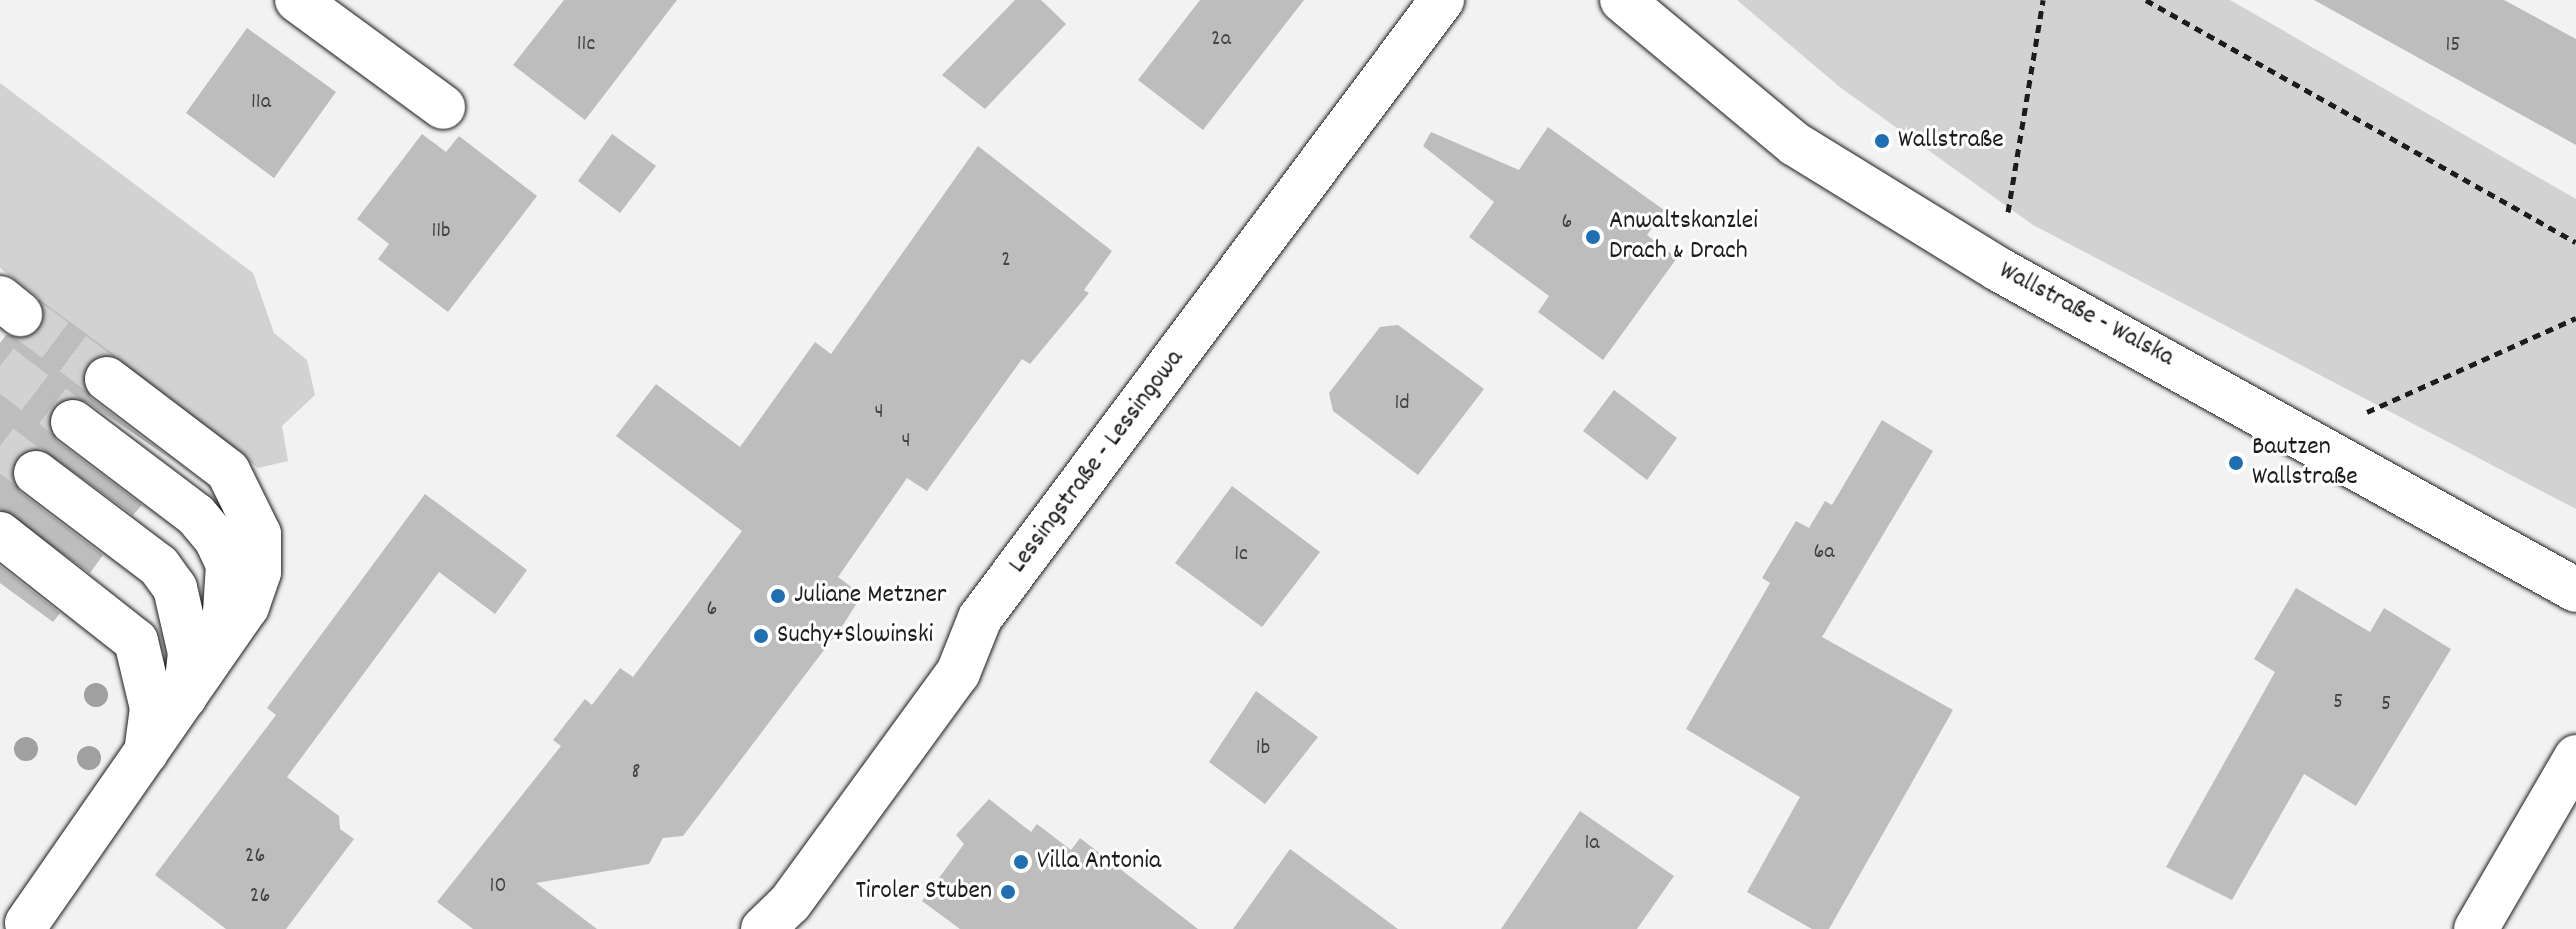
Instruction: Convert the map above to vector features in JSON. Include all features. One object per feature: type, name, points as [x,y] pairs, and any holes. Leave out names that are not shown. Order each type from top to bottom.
[{"type":"street","points":[[297,0],[443,107]]},
{"type":"street","name":"Lessingstraße - Lessingowa","points":[[763,929],[790,903],[958,673],[980,618],[1442,0]]},
{"type":"street","name":"Wallstraße - Walska","points":[[1622,0],[1795,144],[1998,269],[2312,437],[2576,590]]},
{"type":"street","points":[[20,918],[146,753],[221,645],[259,572],[259,534],[247,498],[228,471],[107,379]]},
{"type":"street","points":[[73,422],[196,515],[216,539],[228,565],[221,645]]},
{"type":"street","points":[[36,473],[159,566],[175,588],[190,653],[185,697]]},
{"type":"street","points":[[0,534],[136,641],[152,708],[146,753]]},
{"type":"street","points":[[2476,929],[2576,757]]},
{"type":"path","points":[[1998,269],[2043,0]]},
{"type":"path","points":[[2146,0],[2576,242]]},
{"type":"path","points":[[2312,437],[2576,318]]},
{"type":"shaded area","points":[[1737,0],[2230,0],[2576,199],[2576,509],[2033,225],[1841,88]]},
{"type":"shaded area","points":[[0,83],[253,273],[274,333],[307,360],[315,395],[282,426],[288,461],[258,468],[0,268]]},
{"type":"building","points":[[564,0],[677,0],[585,120],[513,65]]},
{"type":"building","points":[[1015,0],[1041,0],[1066,24],[985,109],[942,75]]},
{"type":"building","points":[[1200,0],[1304,0],[1203,130],[1138,80]]},
{"type":"building","points":[[2314,0],[2504,0],[2576,39],[2576,145]]},
{"type":"building","points":[[247,28],[336,92],[274,178],[186,113]]},
{"type":"building","points":[[1548,127],[1664,210],[1647,235],[1677,258],[1603,360],[1538,312],[1549,296],[1469,237],[1494,202],[1423,146],[1431,132],[1519,170]]},
{"type":"building","points":[[422,134],[446,152],[459,136],[537,196],[448,312],[378,259],[389,244],[357,219]]},
{"type":"building","points":[[612,134],[656,166],[620,213],[578,181]]},
{"type":"building","points":[[978,146],[1112,251],[1084,290],[1089,293],[1030,364],[1022,359],[927,491],[907,478],[838,577],[862,595],[843,625],[683,836],[663,838],[649,864],[536,883],[597,929],[473,929],[437,902],[561,746],[553,740],[585,699],[592,705],[620,668],[633,677],[742,531],[616,436],[656,384],[740,447],[815,342],[831,354]]},
{"type":"building","points":[[38,298],[116,356],[87,365],[82,377],[91,398],[174,461],[87,402],[64,399],[54,406],[48,420],[57,441],[142,505],[133,515],[40,448],[17,457],[11,471],[20,492],[103,555],[90,573],[0,510],[0,343],[6,335],[28,337],[39,330],[45,317]]},
{"type":"building","points":[[1398,325],[1484,389],[1418,475],[1333,411],[1329,393],[1380,327]]},
{"type":"building","points":[[1614,390],[1677,438],[1647,480],[1583,431]]},
{"type":"building","points":[[1882,420],[1933,451],[1822,637],[1953,710],[1829,929],[1812,929],[1747,892],[1800,797],[1686,729],[1770,583],[1762,578],[1796,521],[1809,528],[1825,501],[1832,505]]},
{"type":"building","points":[[1232,486],[1320,552],[1262,627],[1175,563]]},
{"type":"building","points":[[425,494],[527,570],[495,614],[439,572],[287,777],[339,816],[340,829],[354,839],[286,929],[226,929],[155,875],[276,715],[267,708]]},
{"type":"building","points":[[0,566],[60,613],[53,622],[0,583]]},
{"type":"building","points":[[2296,588],[2370,632],[2384,608],[2451,649],[2356,806],[2304,774],[2232,900],[2166,867],[2275,672],[2254,659]]},
{"type":"building","points":[[1256,691],[1318,737],[1265,804],[1209,762]]},
{"type":"building","name":"Villa Antonia","points":[[989,799],[1031,832],[1037,824],[1071,850],[1080,838],[1198,929],[960,929],[922,901],[964,844],[956,835]]},
{"type":"building","points":[[1580,811],[1674,876],[1637,929],[1501,929]]},
{"type":"building","points":[[1290,849],[1398,929],[1233,929]]},
{"type":"tunnel","points":[[20,314],[107,379]]},
{"type":"tunnel","points":[[0,366],[73,422]]},
{"type":"tunnel","points":[[0,446],[36,473]]},
{"type":"place","name":"Wallstraße","points":[[1882,141]]},
{"type":"place","name":"Anwaltskanzlei Drach & Drach","points":[[1593,237]]},
{"type":"place","name":"Bautzen Wallstraße","points":[[2236,463]]},
{"type":"place","name":"Juliane Metzner","points":[[778,596]]},
{"type":"place","name":"Suchy+Slowinski","points":[[761,636]]},
{"type":"place","name":"Villa Antonia","points":[[1021,862]]},
{"type":"place","name":"Tiroler Stuben","points":[[1008,892]]}]
